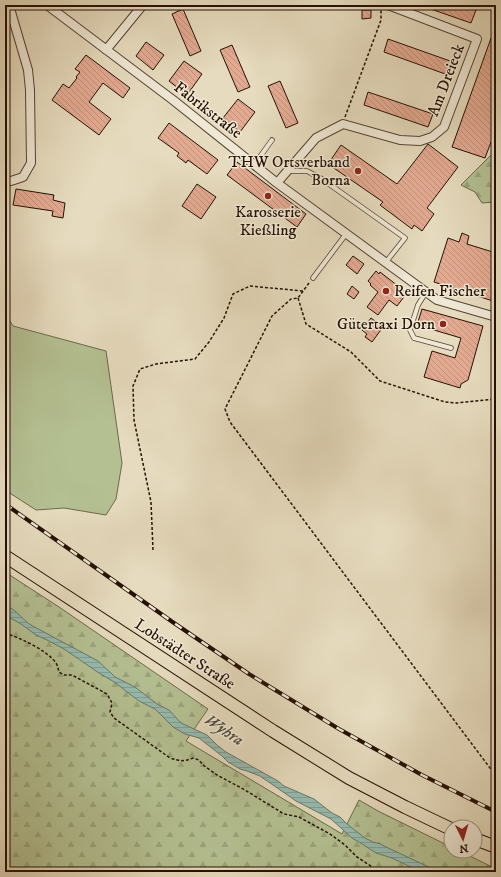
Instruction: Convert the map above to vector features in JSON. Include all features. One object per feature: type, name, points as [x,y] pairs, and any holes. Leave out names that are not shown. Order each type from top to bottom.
[{"type":"main road","name":"Lobstädter Straße","points":[[5,556],[266,726],[349,778],[443,825]]},
{"type":"main road","points":[[483,842],[496,848]]},
{"type":"street","points":[[9,5],[28,70],[30,90],[31,163],[23,177],[11,181]]},
{"type":"street","name":"Fabrikstraße","points":[[47,5],[173,100],[277,183],[437,300],[496,318]]},
{"type":"street","points":[[106,50],[144,5]]},
{"type":"street","name":"Am Dreieck","points":[[343,124],[400,140],[420,141],[432,137],[444,127],[477,39],[388,5]]},
{"type":"street","points":[[277,183],[316,138],[343,124]]},
{"type":"lane","points":[[254,165],[272,140]]},
{"type":"lane","points":[[287,171],[307,171],[322,179],[405,238],[385,262]]},
{"type":"lane","points":[[313,278],[346,234]]},
{"type":"lane","points":[[426,292],[418,304],[410,330],[414,338],[451,348]]},
{"type":"path","points":[[343,124],[381,20],[381,5]]},
{"type":"path","points":[[313,278],[298,298],[291,300],[272,316],[225,409],[230,422],[496,776]]},
{"type":"path","points":[[153,550],[151,502],[134,420],[133,386],[140,369],[156,364],[194,359],[209,342],[224,318],[233,294],[250,286],[303,291]]},
{"type":"path","points":[[298,298],[306,324],[351,352],[380,381],[445,402],[456,403],[496,399]]},
{"type":"path","points":[[5,632],[39,648],[53,659],[59,672],[64,675],[72,674],[107,694],[112,703],[110,712],[114,718],[170,758],[179,761],[193,758],[199,760],[203,765],[217,775],[284,814],[299,818],[330,834],[345,845],[357,857],[380,872]]},
{"type":"green space","points":[[496,147],[496,203],[482,203],[475,192],[461,185],[494,152]]},
{"type":"green space","points":[[5,313],[13,326],[106,351],[122,463],[116,499],[106,515],[64,508],[36,510],[5,490]]},
{"type":"green space","points":[[5,572],[208,709],[186,741],[342,834],[359,800],[443,843],[443,859],[476,859],[496,869],[496,872],[5,872]]},
{"type":"water","points":[[5,604],[29,624],[98,661],[115,677],[135,687],[157,704],[169,710],[181,723],[207,735],[226,752],[278,781],[284,786],[314,799],[332,813],[340,817],[365,838],[381,844],[438,872],[421,872],[392,858],[376,853],[352,838],[331,819],[296,801],[260,776],[240,769],[228,762],[199,738],[185,734],[173,727],[155,709],[139,701],[116,683],[64,649],[36,635],[5,615]]},
{"type":"building","points":[[422,5],[462,5],[476,10],[471,23]]},
{"type":"building","points":[[183,9],[201,51],[190,56],[172,14]]},
{"type":"building","points":[[362,10],[371,10],[371,18],[362,19]]},
{"type":"building","points":[[495,27],[496,133],[485,158],[452,147]]},
{"type":"building","points":[[388,39],[453,62],[448,75],[384,52]]},
{"type":"building","points":[[146,42],[164,55],[153,70],[136,56]]},
{"type":"building","points":[[232,45],[250,87],[238,92],[220,50]]},
{"type":"building","points":[[86,55],[130,88],[123,98],[103,83],[89,102],[111,119],[99,135],[52,100],[63,84],[69,88],[77,78],[76,77],[80,72],[75,69]]},
{"type":"building","points":[[184,61],[202,74],[187,95],[169,81]]},
{"type":"building","points":[[280,81],[298,123],[286,128],[268,86]]},
{"type":"building","points":[[368,92],[433,114],[428,127],[364,105]]},
{"type":"building","points":[[238,99],[255,112],[240,132],[223,118]]},
{"type":"building","points":[[169,123],[218,160],[207,174],[188,160],[186,163],[177,156],[179,153],[158,138]]},
{"type":"building","points":[[428,144],[458,167],[427,208],[434,214],[422,231],[414,225],[412,229],[380,205],[383,202],[328,164],[341,145],[397,184]]},
{"type":"building","points":[[237,162],[306,214],[297,227],[227,175]]},
{"type":"building","points":[[197,184],[216,197],[201,219],[182,206]]},
{"type":"building","points":[[16,189],[54,195],[53,200],[65,203],[63,218],[52,216],[53,211],[13,205]]},
{"type":"building","points":[[462,233],[469,236],[467,244],[496,253],[496,302],[434,282],[448,238],[459,242]]},
{"type":"building","points":[[353,256],[364,264],[357,274],[346,265]]},
{"type":"building","points":[[376,271],[379,274],[380,272],[407,293],[397,306],[389,300],[378,315],[367,307],[378,292],[370,285],[371,284],[368,281]]},
{"type":"building","points":[[352,286],[359,292],[354,299],[347,294]]},
{"type":"building","points":[[422,309],[483,326],[468,380],[461,384],[460,388],[424,377],[432,351],[455,358],[461,338],[417,325]]},
{"type":"building","points":[[371,318],[383,327],[372,342],[365,337],[367,334],[362,330]]},
{"type":"railway","points":[[5,504],[249,674],[339,729],[422,775],[496,812]]},
{"type":"place","name":"THW Ortsverband Borna","points":[[358,171]]},
{"type":"place","name":"Karosserie Kießling","points":[[268,196]]},
{"type":"place","name":"Reifen Fischer","points":[[386,291]]},
{"type":"place","name":"Gütertaxi Dorn","points":[[443,324]]},
{"type":"water label","name":"Wyhra","points":[[224,730]]}]
